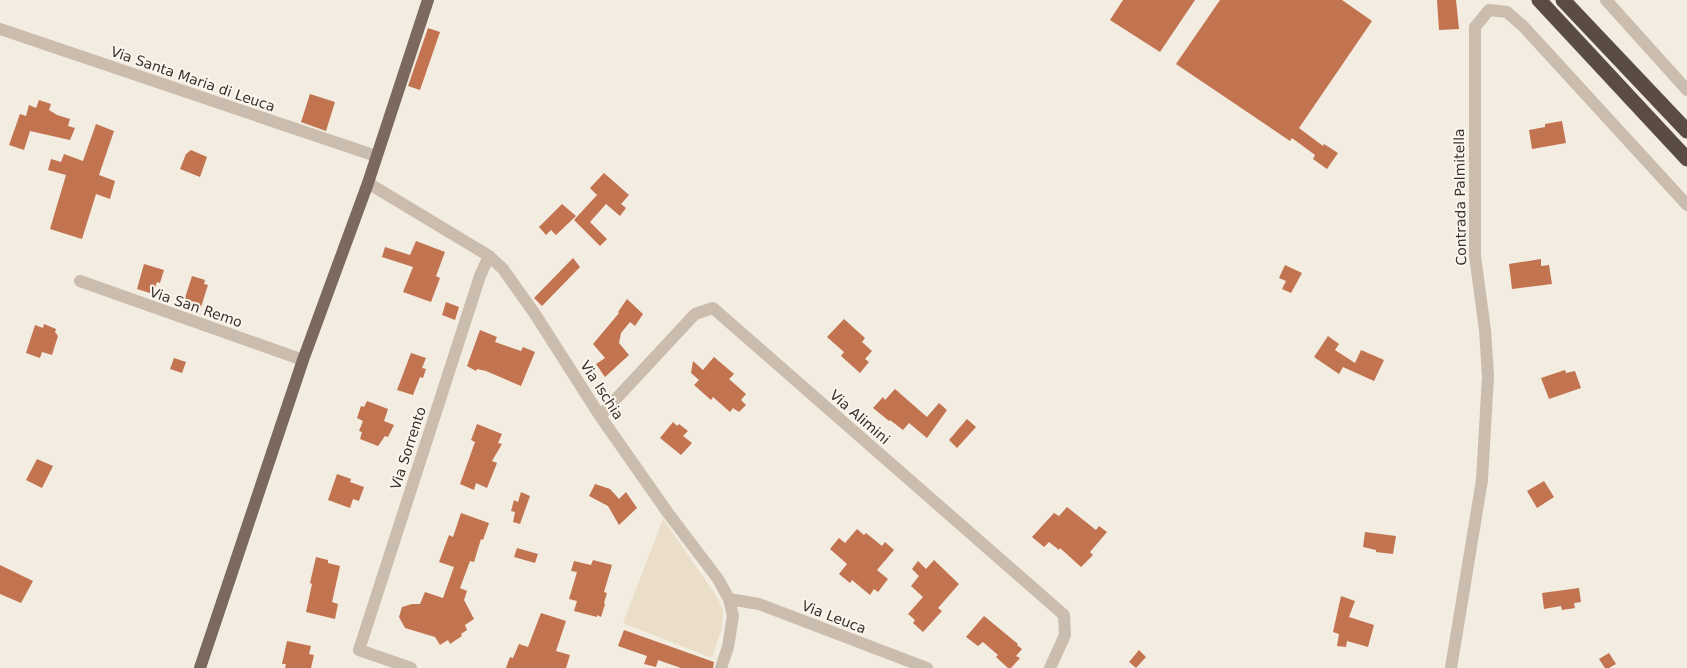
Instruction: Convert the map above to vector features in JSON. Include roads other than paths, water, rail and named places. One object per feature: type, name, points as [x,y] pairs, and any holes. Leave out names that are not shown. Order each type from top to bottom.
[{"type":"highway","points":[[1540,0],[1687,159]]},
{"type":"highway","points":[[1564,0],[1687,131]]},
{"type":"main road","points":[[200,668],[303,360],[368,183],[428,0]]},
{"type":"street","points":[[1606,0],[1687,90]]},
{"type":"street","name":"Contrada Palmitella","points":[[1451,668],[1482,480],[1488,385],[1485,330],[1475,256],[1474,191],[1475,27],[1489,10],[1507,12],[1524,27],[1687,206]]},
{"type":"street","name":"Via Santa Maria di Leuca","points":[[0,29],[376,156]]},
{"type":"street","name":"Via Ischia","points":[[368,183],[489,256],[503,269],[535,314],[600,416],[668,513],[718,579],[729,599],[733,616],[728,647],[721,668]]},
{"type":"street","name":"Via Sorrento","points":[[411,668],[360,650],[477,285],[489,256]]},
{"type":"street","name":"Via San Remo","points":[[80,282],[303,360]]},
{"type":"street","name":"Via Alimini","points":[[600,416],[695,314],[713,308],[1064,615],[1065,635],[1050,668]]},
{"type":"street","name":"Via Leuca","points":[[729,599],[759,604],[927,668]]}]
